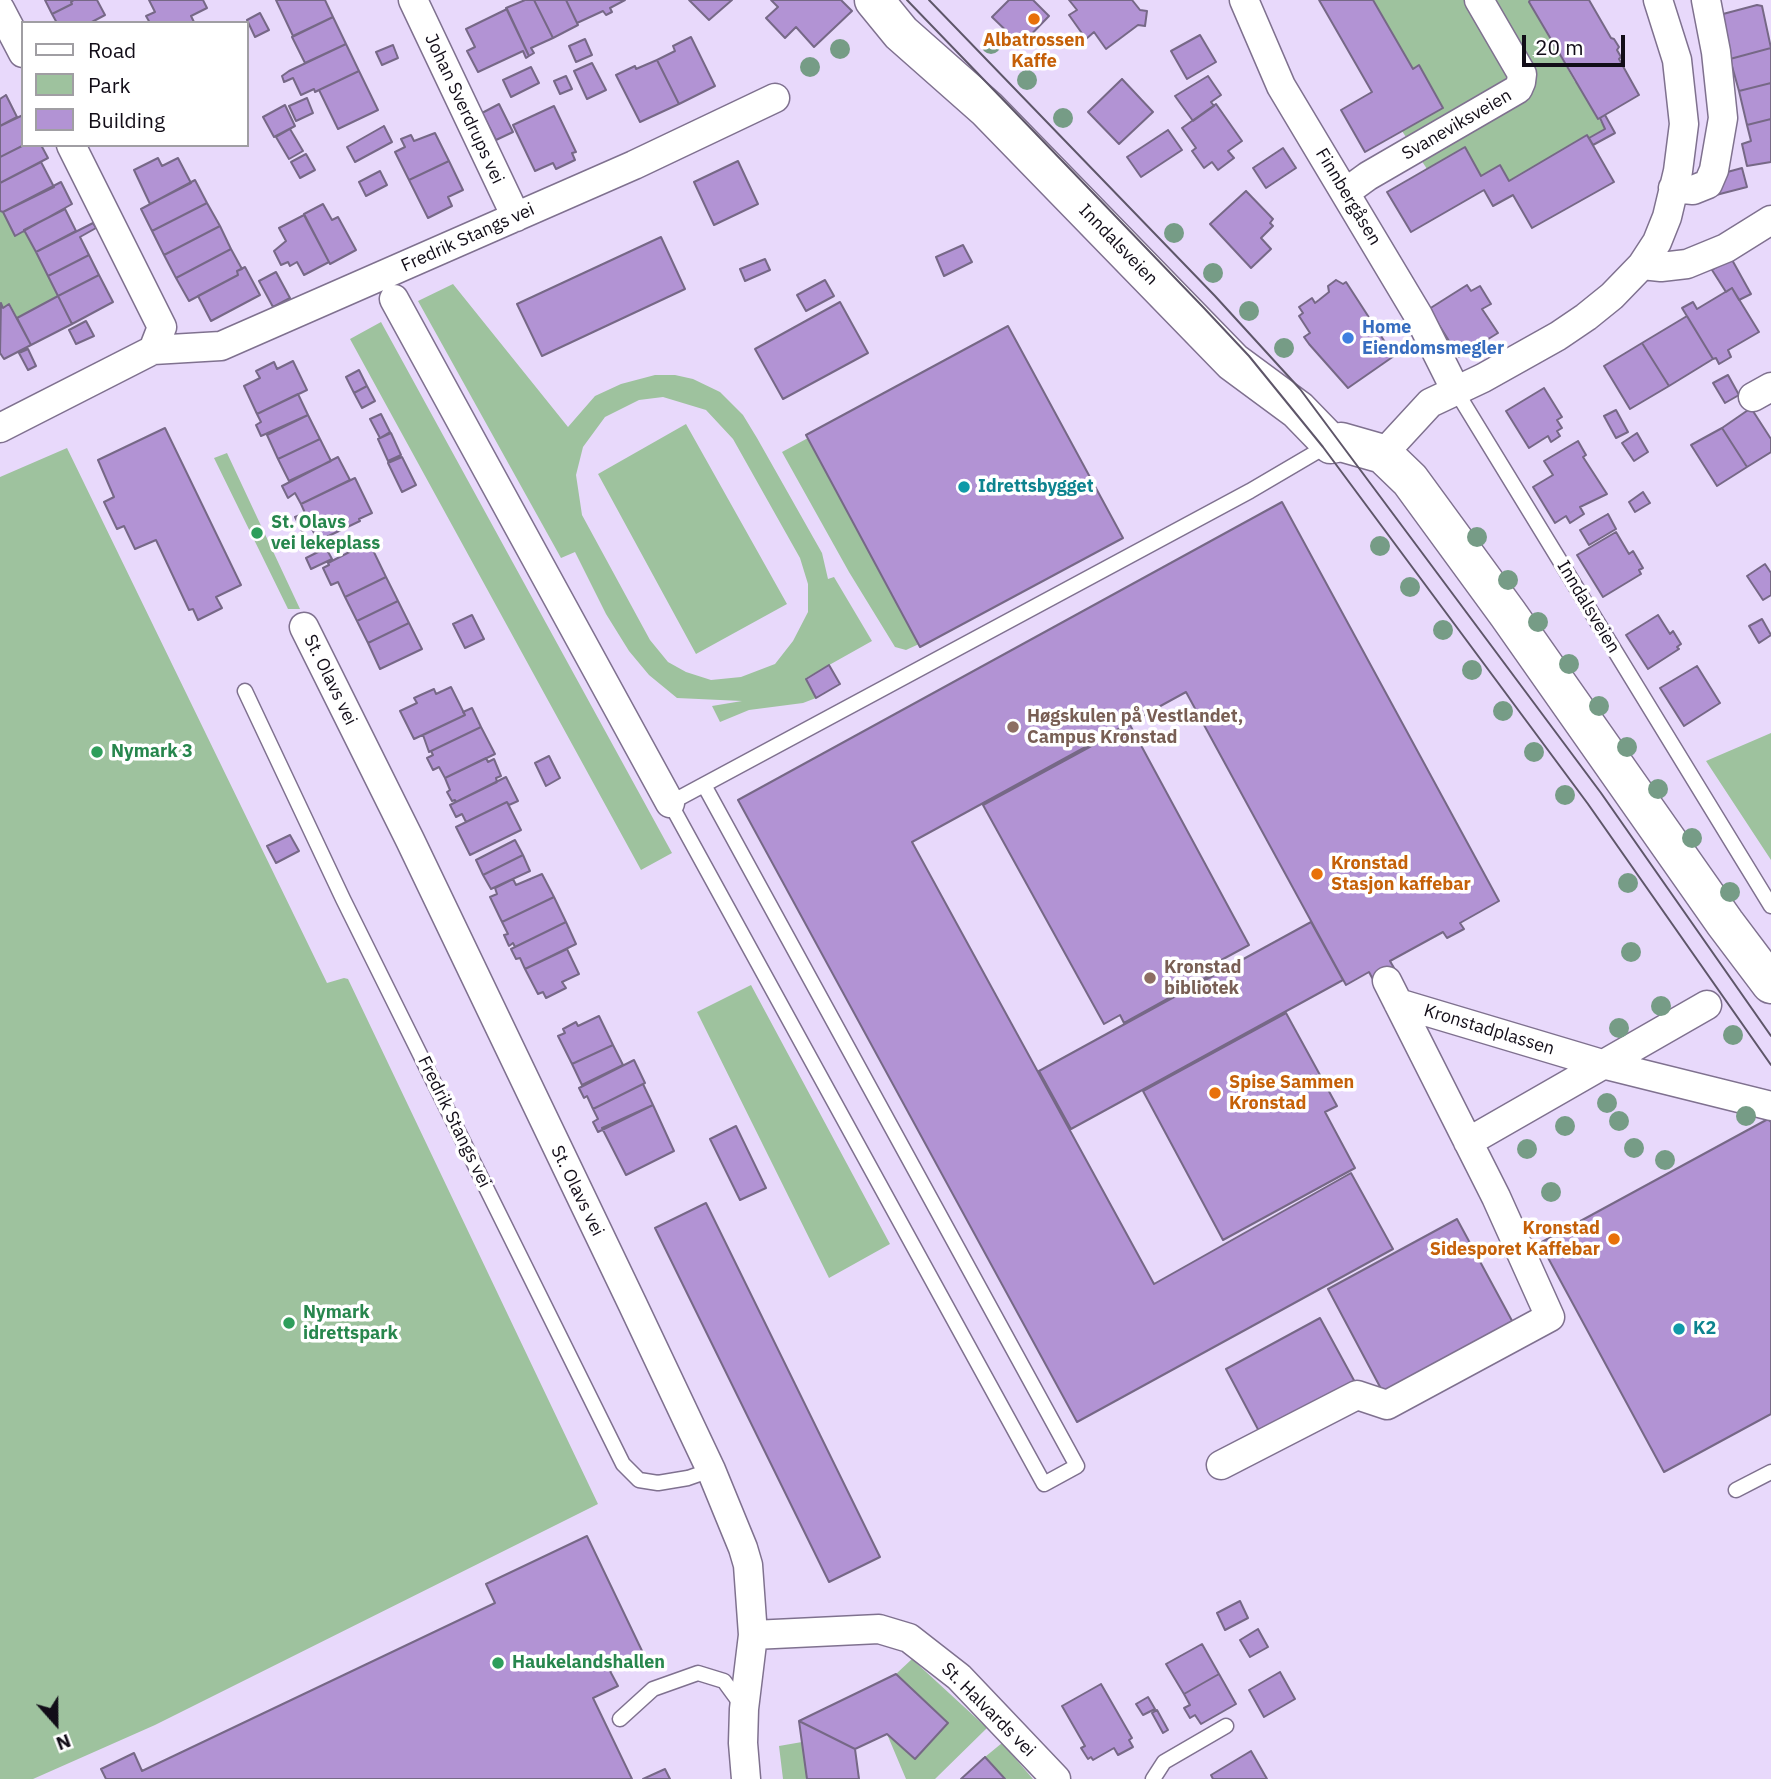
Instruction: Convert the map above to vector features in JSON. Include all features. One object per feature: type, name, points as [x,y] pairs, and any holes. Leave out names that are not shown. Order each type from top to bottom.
[{"type":"main road","name":"Inndalsveien","points":[[874,0],[901,33],[987,109],[1210,340],[1252,378],[1298,410],[1331,444]]},
{"type":"main road","points":[[1331,444],[1341,442],[1370,448],[1383,454],[1410,480],[1771,984]]},
{"type":"street","name":"Finnbergåsen","points":[[1244,0],[1281,86],[1418,315],[1456,391]]},
{"type":"street","name":"Svaneviksveien","points":[[1346,192],[1368,176],[1518,89],[1522,74],[1479,0]]},
{"type":"street","points":[[1383,454],[1430,403],[1558,336],[1612,296],[1642,265],[1657,242],[1667,218],[1678,171],[1684,124],[1677,60],[1658,0]]},
{"type":"street","points":[[1673,188],[1693,190],[1708,184],[1723,118],[1716,52],[1706,0]]},
{"type":"street","name":"Johan Sverdrups vei","points":[[420,2],[516,217]]},
{"type":"street","points":[[0,9],[21,49]]},
{"type":"street","name":"Fredrik Stangs vei","points":[[153,350],[221,346],[516,217],[775,98]]},
{"type":"street","points":[[0,428],[153,350],[162,327],[72,147]]},
{"type":"street","points":[[1642,265],[1661,267],[1687,264],[1726,248],[1771,220]]},
{"type":"street","points":[[394,299],[670,803]]},
{"type":"street","points":[[0,403],[10,416],[28,414]]},
{"type":"street","name":"St. Olavs vei","points":[[304,627],[410,840],[710,1470],[748,1565],[753,1635],[744,1709],[746,1779]]},
{"type":"street","name":"Kronstadplassen","points":[[1468,1142],[1393,992],[1602,1064],[1771,1106]]},
{"type":"street","points":[[1222,1465],[1357,1395],[1387,1405],[1550,1317],[1496,1196],[1468,1142],[1707,1005]]},
{"type":"street","name":"St. Halvards vei","points":[[753,1635],[878,1629],[909,1638],[959,1677],[1056,1779]]},
{"type":"lane","name":"Inndalsveien","points":[[1456,391],[1771,906]]},
{"type":"lane","points":[[704,785],[1077,1466],[1044,1484],[670,803],[1250,491],[1331,444]]},
{"type":"lane","name":"Fredrik Stangs vei","points":[[245,691],[349,911],[623,1464],[639,1480],[658,1483],[688,1478],[710,1470]]},
{"type":"lane","points":[[1736,1490],[1771,1472]]},
{"type":"lane","points":[[620,1719],[653,1689],[698,1673],[724,1681],[744,1709]]},
{"type":"lane","points":[[1153,1779],[1164,1762],[1226,1726]]},
{"type":"green space","points":[[1373,0],[1530,0],[1575,82],[1605,129],[1509,181],[1500,165],[1481,176],[1465,147],[1427,169],[1402,131],[1443,108],[1419,66],[1413,69]]},
{"type":"green space","points":[[2,210],[15,236],[25,231],[58,296],[17,318],[10,304],[3,308],[0,304]]},
{"type":"green space","points":[[453,284],[568,427],[595,396],[621,384],[655,375],[693,379],[720,392],[743,415],[822,553],[828,579],[834,577],[872,641],[806,678],[816,698],[803,703],[749,710],[720,722],[712,706],[742,701],[677,698],[649,675],[629,651],[606,614],[575,552],[561,558],[418,301]],"holes":[[[663,397],[706,410],[733,439],[800,558],[808,584],[808,612],[793,641],[775,664],[741,677],[711,680],[686,672],[668,662],[650,640],[582,515],[576,475],[583,447],[605,417],[639,400]]]},
{"type":"green space","points":[[381,322],[672,853],[641,870],[350,339]]},
{"type":"green space","points":[[686,424],[787,604],[696,654],[598,474]]},
{"type":"green space","points":[[808,438],[919,644],[906,650],[895,647],[849,572],[782,452]]},
{"type":"green space","points":[[67,448],[327,983],[348,979],[598,1504],[155,1725],[33,1779],[0,1779],[0,477]]},
{"type":"green space","name":"St. Olavs vei lekeplass","points":[[227,453],[300,609],[288,609],[214,458]]},
{"type":"green space","points":[[1771,733],[1771,860],[1706,761]]},
{"type":"green space","points":[[751,985],[890,1244],[829,1278],[697,1012]]},
{"type":"green space","points":[[912,1659],[987,1728],[935,1779],[906,1779],[887,1734],[915,1759],[948,1723],[896,1674]]},
{"type":"green space","points":[[802,1742],[807,1779],[783,1779],[779,1746]]},
{"type":"green space","points":[[1002,1743],[1033,1779],[1005,1779],[985,1757]]},
{"type":"building","points":[[45,0],[74,0],[72,4],[52,14]]},
{"type":"building","points":[[97,0],[105,15],[94,21],[56,21],[52,14],[72,4],[71,2]]},
{"type":"building","points":[[149,0],[203,0],[207,8],[191,16],[194,21],[149,21],[146,16],[155,12]]},
{"type":"building","points":[[276,0],[325,0],[333,17],[293,36]]},
{"type":"building","points":[[525,0],[534,0],[553,38],[531,48],[534,53],[529,56],[506,8]]},
{"type":"building","points":[[534,0],[566,0],[578,25],[553,38]]},
{"type":"building","points":[[566,0],[625,0],[610,8],[612,12],[606,15],[603,11],[577,23]]},
{"type":"building","points":[[689,0],[732,0],[709,20]]},
{"type":"building","points":[[771,0],[841,0],[852,11],[814,47],[796,27],[785,38],[766,18],[778,7]]},
{"type":"building","points":[[1009,0],[1033,0],[1049,16],[1021,45],[992,17]]},
{"type":"building","points":[[1069,0],[1132,0],[1140,10],[1147,11],[1145,26],[1138,25],[1106,49],[1094,32],[1086,39],[1069,15],[1077,10]]},
{"type":"building","points":[[1319,0],[1373,0],[1413,69],[1419,65],[1443,108],[1365,152],[1341,110],[1372,92]]},
{"type":"building","points":[[1589,0],[1619,47],[1619,59],[1639,95],[1598,119],[1529,2]]},
{"type":"building","points":[[1762,6],[1771,48],[1730,59],[1723,14]]},
{"type":"building","points":[[507,9],[529,56],[526,58],[523,51],[478,72],[467,51],[475,47],[466,29]]},
{"type":"building","points":[[260,13],[269,30],[255,37],[247,20]]},
{"type":"building","points":[[333,17],[346,44],[305,63],[292,37]]},
{"type":"building","points":[[1200,35],[1216,62],[1187,79],[1171,51]]},
{"type":"building","points":[[691,37],[715,86],[679,104],[657,60],[675,51],[673,46]]},
{"type":"building","points":[[585,39],[592,55],[576,62],[569,46]]},
{"type":"building","points":[[346,44],[359,71],[315,92],[314,89],[301,95],[293,78],[284,82],[282,76],[289,71]]},
{"type":"building","points":[[393,45],[398,58],[382,65],[376,52]]},
{"type":"building","points":[[1771,48],[1771,83],[1739,91],[1730,59]]},
{"type":"building","points":[[657,60],[679,104],[640,122],[616,75]]},
{"type":"building","points":[[592,63],[606,90],[587,99],[574,71]]},
{"type":"building","points":[[531,67],[539,83],[511,97],[503,80]]},
{"type":"building","points":[[359,71],[378,110],[338,129],[319,90]]},
{"type":"building","points":[[566,76],[572,89],[560,94],[554,81]]},
{"type":"building","points":[[1208,76],[1221,95],[1211,102],[1214,106],[1193,121],[1175,96]]},
{"type":"building","points":[[1122,79],[1153,112],[1119,144],[1088,112]]},
{"type":"building","points":[[1771,83],[1771,119],[1747,125],[1739,91]]},
{"type":"building","points":[[6,95],[17,117],[0,126],[0,99]]},
{"type":"building","points":[[307,98],[313,113],[296,121],[289,106]]},
{"type":"building","points":[[499,104],[513,132],[496,140],[482,113]]},
{"type":"building","points":[[1216,104],[1242,141],[1228,151],[1234,158],[1218,170],[1212,162],[1204,168],[1192,151],[1196,148],[1182,128]]},
{"type":"building","points":[[285,105],[295,126],[274,137],[263,117]]},
{"type":"building","points":[[554,106],[576,152],[572,153],[575,160],[556,169],[553,163],[535,171],[513,125]]},
{"type":"building","points":[[1605,115],[1615,133],[1593,145],[1589,138],[1605,129],[1600,118]]},
{"type":"building","points":[[21,116],[21,146],[0,157],[0,126]]},
{"type":"building","points":[[1771,119],[1771,162],[1747,166],[1742,144],[1751,141],[1747,125]]},
{"type":"building","points":[[384,126],[392,142],[355,162],[347,147]]},
{"type":"building","points":[[290,129],[303,151],[289,159],[276,137]]},
{"type":"building","points":[[1168,130],[1182,150],[1141,177],[1127,157]]},
{"type":"building","points":[[435,133],[449,161],[409,180],[395,152],[405,147],[401,139],[411,135],[414,141]]},
{"type":"building","points":[[1587,135],[1614,182],[1532,228],[1513,195],[1493,206],[1484,190],[1411,232],[1387,192],[1465,147],[1481,176],[1500,165],[1509,181]]},
{"type":"building","points":[[21,146],[42,147],[48,158],[0,183],[0,157]]},
{"type":"building","points":[[1283,148],[1296,168],[1266,188],[1253,168]]},
{"type":"building","points":[[306,154],[315,170],[300,178],[291,162]]},
{"type":"building","points":[[158,158],[162,166],[178,158],[191,183],[150,204],[134,170]]},
{"type":"building","points":[[449,161],[463,190],[448,197],[452,206],[428,218],[409,180]]},
{"type":"building","points":[[738,161],[758,204],[714,225],[694,182]]},
{"type":"building","points":[[41,162],[54,187],[3,212],[0,211],[0,183]]},
{"type":"building","points":[[1742,168],[1747,187],[1716,195],[1720,174]]},
{"type":"building","points":[[380,171],[387,185],[366,196],[359,182]]},
{"type":"building","points":[[195,180],[207,203],[152,231],[141,209]]},
{"type":"building","points":[[61,182],[72,204],[15,236],[3,212]]},
{"type":"building","points":[[1246,191],[1273,219],[1270,223],[1273,226],[1261,238],[1271,249],[1251,268],[1210,224]]},
{"type":"building","points":[[207,203],[220,226],[164,255],[152,231]]},
{"type":"building","points":[[323,204],[332,220],[338,217],[356,250],[330,264],[304,214]]},
{"type":"building","points":[[65,209],[76,231],[36,252],[24,230]]},
{"type":"building","points":[[304,215],[329,262],[304,275],[297,262],[290,266],[288,262],[281,265],[274,251],[286,241],[279,228]]},
{"type":"building","points":[[93,223],[96,228],[80,237],[89,255],[48,276],[36,252]]},
{"type":"building","points":[[220,226],[231,249],[176,278],[164,255]]},
{"type":"building","points":[[661,237],[685,289],[542,356],[517,304]]},
{"type":"building","points":[[963,245],[972,262],[944,276],[936,257]]},
{"type":"building","points":[[231,249],[242,269],[237,271],[238,275],[189,301],[176,278]]},
{"type":"building","points":[[89,255],[99,275],[58,296],[48,276]]},
{"type":"building","points":[[1731,258],[1751,294],[1739,300],[1732,288],[1726,292],[1712,270]]},
{"type":"building","points":[[765,259],[770,270],[745,281],[740,269]]},
{"type":"building","points":[[245,267],[260,295],[211,321],[198,296],[238,275],[237,271]]},
{"type":"building","points":[[276,272],[290,298],[273,307],[259,281]]},
{"type":"building","points":[[99,275],[113,302],[72,324],[58,296]]},
{"type":"building","points":[[825,280],[834,296],[806,311],[797,295]]},
{"type":"building","points":[[1336,280],[1343,284],[1346,282],[1394,356],[1348,388],[1304,337],[1310,333],[1299,316],[1303,313],[1299,307],[1312,298],[1315,303],[1329,292],[1328,286]]},
{"type":"building","points":[[1467,285],[1471,291],[1480,286],[1491,304],[1482,309],[1498,333],[1459,357],[1429,309]]},
{"type":"building","points":[[1732,288],[1759,332],[1728,350],[1731,357],[1719,364],[1716,358],[1713,359],[1682,308],[1693,302],[1697,309]]},
{"type":"building","points":[[58,296],[72,324],[31,345],[17,318]]},
{"type":"building","points":[[840,302],[868,353],[783,399],[755,349]]},
{"type":"building","points":[[1,303],[3,308],[9,304],[31,345],[4,359],[0,353]]},
{"type":"building","points":[[1687,316],[1713,359],[1669,386],[1642,343]]},
{"type":"building","points":[[86,321],[94,336],[76,344],[69,330]]},
{"type":"building","name":"Idrettsbygget","points":[[1008,326],[1123,538],[920,647],[806,435]]},
{"type":"building","points":[[1642,343],[1669,386],[1630,409],[1604,366]]},
{"type":"building","points":[[28,349],[36,366],[28,370],[19,353]]},
{"type":"building","points":[[293,361],[307,390],[257,414],[244,386],[260,378],[256,371],[274,362],[277,369]]},
{"type":"building","points":[[359,370],[367,386],[354,393],[346,377]]},
{"type":"building","points":[[1728,375],[1739,395],[1725,403],[1713,383]]},
{"type":"building","points":[[367,386],[375,401],[362,408],[354,393]]},
{"type":"building","points":[[1544,388],[1562,417],[1557,420],[1562,428],[1557,431],[1560,436],[1551,442],[1548,436],[1529,448],[1506,411]]},
{"type":"building","points":[[298,394],[308,415],[261,436],[256,425],[261,422],[257,414]]},
{"type":"building","points":[[1751,408],[1771,439],[1771,452],[1747,467],[1722,428]]},
{"type":"building","points":[[1616,410],[1628,432],[1616,438],[1604,416]]},
{"type":"building","points":[[381,414],[390,432],[380,438],[370,419]]},
{"type":"building","points":[[308,415],[320,439],[278,459],[267,435]]},
{"type":"building","points":[[165,428],[241,585],[216,597],[222,608],[198,620],[193,609],[189,610],[156,540],[135,549],[124,526],[117,529],[104,502],[114,497],[98,460]]},
{"type":"building","points":[[1722,428],[1747,467],[1717,486],[1691,445]]},
{"type":"building","points":[[391,433],[401,455],[388,461],[378,439]]},
{"type":"building","points":[[1637,433],[1648,452],[1634,461],[1622,443]]},
{"type":"building","points":[[320,439],[331,461],[289,481],[278,459]]},
{"type":"building","points":[[1578,441],[1586,455],[1583,457],[1607,494],[1580,507],[1584,514],[1570,523],[1566,516],[1555,523],[1533,487],[1553,475],[1544,461]]},
{"type":"building","points":[[338,457],[350,480],[301,504],[295,493],[288,498],[282,486]]},
{"type":"building","points":[[402,457],[416,485],[402,492],[388,463]]},
{"type":"building","points":[[355,478],[372,513],[318,541],[311,527],[302,531],[295,517],[305,513],[301,504]]},
{"type":"building","points":[[1643,492],[1650,503],[1635,512],[1629,502]]},
{"type":"building","points":[[1282,502],[1499,901],[1460,923],[1464,929],[1447,938],[1443,932],[1390,961],[1398,975],[1377,987],[1369,972],[1346,985],[1186,692],[912,842],[1154,1284],[1351,1173],[1393,1249],[1077,1422],[738,800]]},
{"type":"building","points":[[1608,514],[1616,529],[1589,545],[1580,530]]},
{"type":"building","points":[[1616,532],[1629,554],[1633,551],[1643,568],[1639,570],[1641,574],[1603,597],[1577,555]]},
{"type":"building","points":[[369,542],[386,577],[345,597],[338,582],[331,585],[323,568]]},
{"type":"building","points":[[326,548],[332,559],[311,569],[306,558]]},
{"type":"building","points":[[1765,564],[1771,573],[1771,595],[1763,600],[1747,576]]},
{"type":"building","points":[[386,577],[398,601],[357,621],[345,597]]},
{"type":"building","points":[[398,601],[409,623],[368,643],[357,621]]},
{"type":"building","points":[[472,615],[484,639],[465,648],[453,624]]},
{"type":"building","points":[[1658,615],[1670,634],[1673,631],[1681,644],[1677,647],[1679,649],[1648,669],[1626,635]]},
{"type":"building","points":[[1762,619],[1771,635],[1759,643],[1749,626]]},
{"type":"building","points":[[409,623],[422,649],[380,669],[368,643]]},
{"type":"building","points":[[829,665],[840,684],[816,698],[806,679]]},
{"type":"building","points":[[1697,666],[1720,703],[1684,726],[1660,688]]},
{"type":"building","points":[[451,687],[465,715],[414,739],[400,711],[417,703],[414,698],[434,689],[436,694]]},
{"type":"building","points":[[472,708],[481,727],[429,752],[423,735],[465,715],[463,712]]},
{"type":"building","points":[[1130,725],[1249,945],[1214,964],[1218,971],[1124,1023],[1120,1015],[1104,1024],[983,805]]},
{"type":"building","points":[[481,727],[495,754],[445,778],[439,767],[433,770],[427,758],[433,755],[431,751]]},
{"type":"building","points":[[549,756],[560,778],[546,786],[535,763]]},
{"type":"building","points":[[486,758],[488,762],[494,759],[501,776],[496,778],[497,782],[456,802],[452,801],[447,792],[450,790],[445,778]]},
{"type":"building","points":[[506,777],[518,801],[509,805],[507,802],[466,822],[462,814],[456,817],[450,805]]},
{"type":"building","points":[[507,802],[521,830],[470,855],[456,827]]},
{"type":"building","points":[[290,835],[299,851],[276,863],[267,846]]},
{"type":"building","points":[[515,840],[523,855],[483,875],[476,860]]},
{"type":"building","points":[[523,855],[530,871],[491,889],[483,875]]},
{"type":"building","points":[[542,874],[554,897],[502,922],[490,897],[497,894],[495,888],[513,879],[516,885]]},
{"type":"building","points":[[554,897],[566,922],[515,947],[513,943],[509,946],[504,935],[508,934],[502,922]]},
{"type":"building","points":[[566,922],[576,944],[525,969],[520,958],[516,959],[511,949]]},
{"type":"building","points":[[1311,922],[1343,980],[1071,1129],[1039,1071]]},
{"type":"building","points":[[567,949],[579,974],[562,982],[566,988],[546,998],[543,992],[538,994],[525,969]]},
{"type":"building","points":[[1286,1013],[1337,1106],[1325,1112],[1355,1168],[1223,1240],[1143,1091]]},
{"type":"building","points":[[599,1016],[613,1045],[572,1064],[558,1036],[565,1033],[563,1029],[576,1022],[578,1026]]},
{"type":"building","points":[[613,1045],[623,1065],[582,1085],[572,1064]]},
{"type":"building","points":[[634,1060],[645,1083],[593,1109],[587,1096],[584,1098],[579,1088]]},
{"type":"building","points":[[643,1084],[653,1105],[598,1132],[593,1122],[598,1119],[593,1109]]},
{"type":"building","points":[[653,1105],[674,1151],[626,1175],[602,1128]]},
{"type":"building","name":"K2","points":[[1768,1119],[1771,1122],[1771,1414],[1664,1472],[1540,1243]]},
{"type":"building","points":[[736,1126],[766,1188],[740,1200],[710,1139]]},
{"type":"building","points":[[706,1203],[880,1557],[829,1582],[655,1228]]},
{"type":"building","points":[[1457,1219],[1517,1330],[1387,1400],[1328,1289]]},
{"type":"building","points":[[1320,1318],[1356,1384],[1261,1435],[1226,1369]]},
{"type":"building","name":"Haukelandshallen","points":[[587,1536],[644,1655],[610,1671],[618,1686],[593,1698],[632,1779],[106,1779],[101,1769],[134,1753],[142,1771],[495,1603],[486,1584]]},
{"type":"building","points":[[1240,1601],[1248,1618],[1225,1630],[1217,1613]]},
{"type":"building","points":[[1258,1629],[1268,1647],[1250,1657],[1240,1640]]},
{"type":"building","points":[[1202,1644],[1219,1674],[1184,1694],[1166,1664]]},
{"type":"building","points":[[1280,1672],[1295,1699],[1264,1717],[1249,1690]]},
{"type":"building","points":[[896,1674],[948,1723],[915,1759],[887,1734],[855,1749],[799,1721]]},
{"type":"building","points":[[1219,1674],[1236,1704],[1201,1724],[1195,1715],[1190,1718],[1184,1708],[1190,1705],[1184,1694]]},
{"type":"building","points":[[1101,1684],[1132,1738],[1129,1740],[1133,1747],[1118,1755],[1114,1748],[1093,1760],[1091,1757],[1088,1759],[1081,1748],[1085,1746],[1062,1706]]},
{"type":"building","points":[[1148,1697],[1155,1709],[1143,1715],[1136,1704]]},
{"type":"building","points":[[1157,1710],[1168,1730],[1163,1733],[1152,1713]]},
{"type":"building","points":[[799,1721],[855,1749],[859,1779],[807,1779]]},
{"type":"building","points":[[1251,1751],[1267,1779],[1213,1779],[1211,1775]]},
{"type":"building","points":[[985,1757],[1005,1779],[961,1779]]},
{"type":"building","points":[[665,1769],[670,1779],[643,1779]]},
{"type":"tram line","points":[[907,0],[1249,356],[1323,447],[1588,804],[1771,1065]]},
{"type":"tram line","points":[[929,0],[1215,296],[1300,389],[1601,793],[1771,1036]]},
{"type":"place","name":"Albatrossen Kaffe","points":[[1034,19]]},
{"type":"place","name":"Home Eiendomsmegler","points":[[1348,338]]},
{"type":"place","name":"Idrettsbygget","points":[[964,487]]},
{"type":"place","name":"St. Olavs vei lekeplass","points":[[257,533]]},
{"type":"place","name":"Høgskulen på Vestlandet, Campus Kronstad","points":[[1013,727]]},
{"type":"place","name":"Nymark 3","points":[[97,752]]},
{"type":"place","name":"Kronstad Stasjon kaffebar","points":[[1317,874]]},
{"type":"place","name":"Kronstad bibliotek","points":[[1150,978]]},
{"type":"place","name":"Spise Sammen Kronstad","points":[[1215,1093]]},
{"type":"place","name":"Kronstad Sidesporet Kaffebar","points":[[1614,1239]]},
{"type":"place","name":"Nymark idrettspark","points":[[289,1323]]},
{"type":"place","name":"K2","points":[[1679,1329]]},
{"type":"place","name":"Haukelandshallen","points":[[498,1663]]}]
